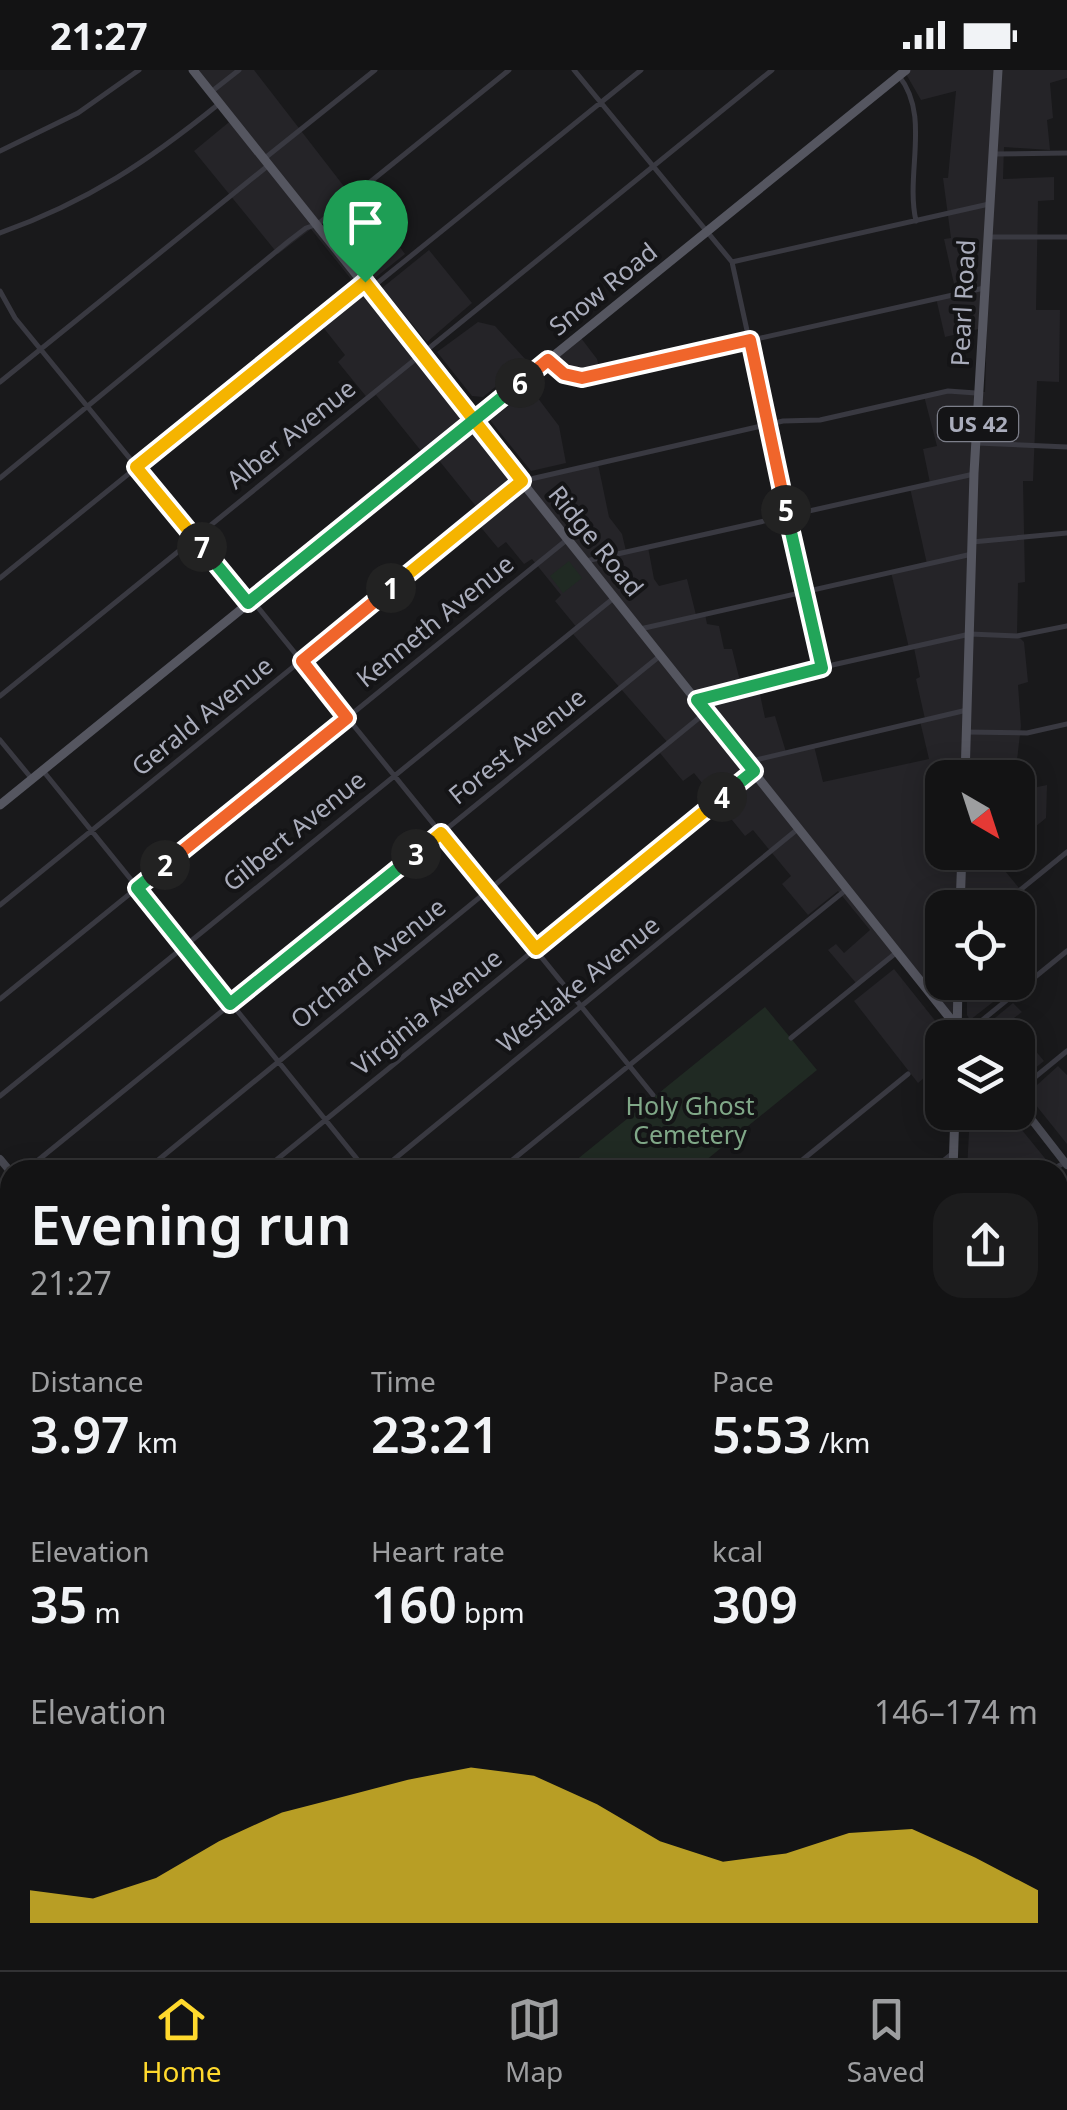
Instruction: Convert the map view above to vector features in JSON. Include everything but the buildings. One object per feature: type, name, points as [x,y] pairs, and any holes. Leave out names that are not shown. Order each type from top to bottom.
[{"type":"main road","name":"Ridge Road","points":[[192,70],[950,1020]]},
{"type":"main road","name":"Pearl Road","points":[[965,760],[974,474],[998,70]]},
{"type":"main road","name":"Snow Road","points":[[0,805],[903,73]]},
{"type":"main road","points":[[1035,1124],[1064,1160]]},
{"type":"main road","points":[[954,1160],[955,1130]]},
{"type":"street","points":[[0,151],[78,113],[138,70]]},
{"type":"street","points":[[211,92],[240,70]]},
{"type":"street","points":[[0,382],[375,70]]},
{"type":"street","points":[[0,478],[306,228],[318,224],[509,70]]},
{"type":"street","points":[[574,70],[732,262],[822,668]]},
{"type":"street","points":[[0,578],[641,70]]},
{"type":"street","name":"Alber Avenue","points":[[0,696],[772,70]]},
{"type":"street","points":[[903,73],[915,104],[911,184],[916,221]]},
{"type":"street","points":[[0,232],[100,190],[160,152],[220,103]]},
{"type":"street","points":[[992,154],[1067,153]]},
{"type":"street","points":[[732,262],[989,204]]},
{"type":"street","points":[[986,236],[1067,237]]},
{"type":"street","points":[[548,360],[564,374],[582,378],[984,288]]},
{"type":"street","points":[[0,291],[15,318],[87,407],[302,661],[652,1095]]},
{"type":"street","points":[[522,481],[766,425],[820,420],[948,391],[979,393]]},
{"type":"street","points":[[977,443],[1067,447]]},
{"type":"street","points":[[586,560],[974,474]]},
{"type":"street","name":"Gerald Avenue","points":[[0,905],[522,481]]},
{"type":"street","points":[[972,542],[1067,533]]},
{"type":"street","name":"Kenneth Avenue","points":[[0,999],[568,538]]},
{"type":"street","points":[[640,629],[972,554]]},
{"type":"street","name":"Gilbert Avenue","points":[[0,1096],[615,597]]},
{"type":"street","points":[[697,700],[970,634],[1017,636],[1067,626]]},
{"type":"street","name":"Forest Avenue","points":[[38,1160],[661,655]]},
{"type":"street","name":"Virginia Avenue","points":[[276,1160],[536,949],[751,766],[967,710]]},
{"type":"street","name":"Orchard Avenue","points":[[158,1160],[707,711]]},
{"type":"street","points":[[966,732],[1027,733],[1067,724]]},
{"type":"street","points":[[0,740],[32,779]]},
{"type":"street","points":[[42,770],[358,1160]]},
{"type":"street","name":"Westlake Avenue","points":[[393,1160],[799,828]]},
{"type":"street","points":[[1020,890],[1067,852]]},
{"type":"street","points":[[512,1160],[848,888]]},
{"type":"street","points":[[979,1020],[1067,951]]},
{"type":"street","points":[[790,1038],[897,952]]},
{"type":"street","points":[[1035,1077],[1067,1051]]},
{"type":"street","points":[[802,1160],[908,1074]]},
{"type":"street","points":[[944,1160],[954,1152]]},
{"type":"shaded area","points":[[196,70],[254,70],[353,198],[319,226],[522,483],[598,464],[609,517],[622,534],[626,551],[648,547],[659,586],[687,579],[696,615],[705,614],[707,624],[719,626],[724,649],[732,649],[742,689],[758,685],[765,718],[775,716],[786,752],[814,746],[823,782],[929,759],[920,721],[925,719],[916,679],[920,677],[891,572],[927,564],[910,488],[930,483],[923,449],[937,446],[924,396],[948,391],[985,392],[987,327],[945,337],[936,298],[956,293],[944,239],[951,238],[943,178],[948,178],[956,91],[921,100],[906,74],[911,70],[1067,70],[1067,78],[1050,83],[1050,150],[1004,147],[1003,179],[1054,177],[1054,200],[1038,201],[1036,310],[1060,310],[1059,382],[1037,381],[1033,481],[1023,481],[1025,582],[1018,583],[1017,635],[1024,642],[1028,682],[1018,685],[1021,726],[1017,760],[925,760],[925,870],[1004,870],[1019,888],[925,890],[925,985],[897,949],[856,983],[828,950],[836,944],[844,953],[870,930],[838,891],[808,915],[782,884],[791,876],[753,830],[745,836],[694,773],[683,781],[660,753],[669,744],[573,634],[578,629],[555,601],[561,595],[532,559],[524,564],[506,542],[498,548],[479,525],[516,495],[514,491],[483,515],[437,458],[430,462],[376,395],[369,400],[338,362],[345,355],[319,322],[359,289],[311,229],[278,254],[194,151],[234,118]]},
{"type":"shaded area","points":[[363,197],[405,254],[375,278],[332,223]]},
{"type":"shaded area","points":[[429,250],[472,303],[427,342],[382,288]]},
{"type":"shaded area","points":[[478,322],[495,326],[527,361],[483,397],[472,396],[437,352]]},
{"type":"shaded area","points":[[581,338],[597,359],[600,371],[571,374],[553,360]]},
{"type":"shaded area","points":[[531,389],[559,426],[566,463],[531,471],[490,420]]},
{"type":"shaded area","points":[[1047,785],[1046,818],[1035,827],[1035,787]]},
{"type":"shaded area","points":[[894,969],[935,1020],[925,1020],[925,1077],[918,1083],[854,1001]]},
{"type":"shaded area","points":[[936,1000],[956,1000],[955,1020]]},
{"type":"shaded area","points":[[967,1000],[996,1000],[970,1020]]},
{"type":"shaded area","points":[[1013,1003],[1022,1012],[1014,1020],[992,1020]]},
{"type":"shaded area","points":[[1035,1050],[1044,1061],[1035,1068]]},
{"type":"shaded area","points":[[1058,1066],[1067,1075],[1067,1144],[1035,1104],[1035,1087]]},
{"type":"shaded area","points":[[969,1130],[1022,1130],[1046,1160],[968,1160]]},
{"type":"green space","points":[[569,561],[582,578],[563,593],[550,576]]},
{"type":"green space","name":"Holy Ghost Cemetery","points":[[765,1007],[817,1070],[706,1160],[576,1160]]},
{"type":"route","points":[[365,282],[136,467],[248,603],[473,419],[532,375],[548,360],[560,372],[582,378],[750,340],[822,668],[697,700],[754,771],[536,949],[441,833],[230,1004],[137,888],[347,718],[302,661],[522,481],[497,448],[473,419],[468,412],[421,355],[365,282]]}]
